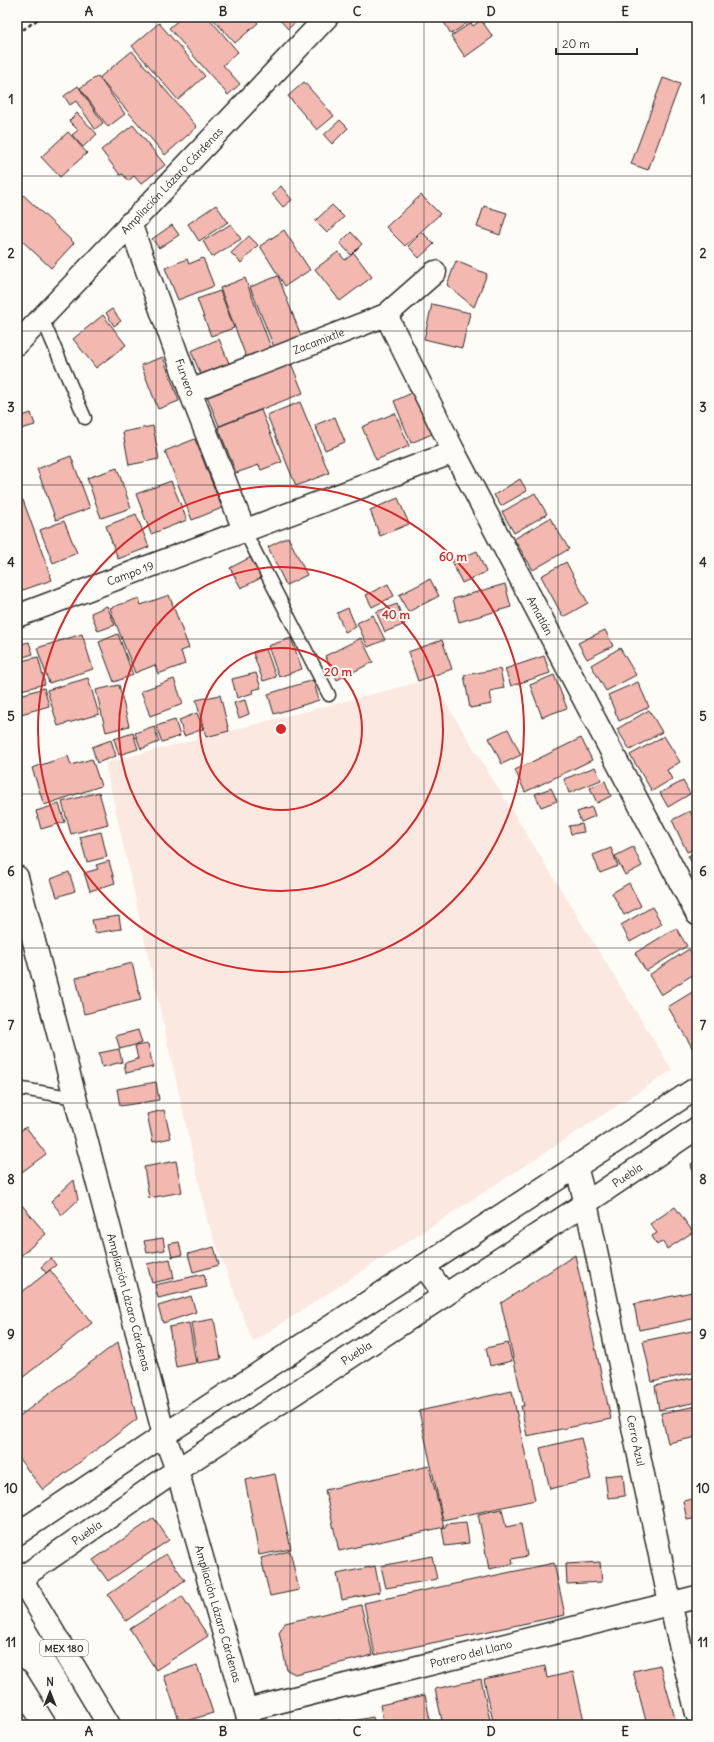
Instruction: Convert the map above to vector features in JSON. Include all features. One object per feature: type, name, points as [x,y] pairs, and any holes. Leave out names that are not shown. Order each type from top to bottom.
[{"type":"street","name":"Ampliación Lázaro Cárdenas","points":[[17,344],[130,223],[327,17]]},
{"type":"street","name":"Furvero","points":[[130,223],[190,392],[244,530]]},
{"type":"street","name":"Zacamixtle","points":[[190,392],[386,315],[434,272]]},
{"type":"street","name":"Amatlán","points":[[386,315],[454,452],[697,914]]},
{"type":"street","name":"Campo 19","points":[[17,616],[454,452]]},
{"type":"street","name":"Ampliación Lázaro Cárdenas","points":[[17,877],[164,1435],[176,1470],[248,1718]]},
{"type":"street","points":[[17,1534],[164,1435],[697,1088]]},
{"type":"street","name":"Puebla","points":[[19,1577],[176,1470],[586,1203],[697,1128]]},
{"type":"street","name":"Cerro Azul","points":[[576,1167],[586,1203],[670,1603],[697,1714]]},
{"type":"street","points":[[424,1266],[445,1295]]},
{"type":"street","name":"MEX 180","points":[[19,1577],[109,1725]]},
{"type":"street","name":"Potrero del Llano","points":[[248,1718],[670,1603],[697,1597]]},
{"type":"street","points":[[17,1680],[45,1725]]},
{"type":"lane","points":[[42,318],[85,418]]},
{"type":"lane","points":[[244,530],[329,694]]},
{"type":"lane","points":[[17,1088],[75,1098]]},
{"type":"path","points":[[17,34],[41,17]]},
{"type":"shaded area","points":[[431,679],[672,1070],[253,1342],[208,1223],[105,763]]},
{"type":"building","points":[[182,17],[208,17],[238,52],[223,65],[240,84],[228,95],[169,28]]},
{"type":"building","points":[[211,17],[253,17],[258,23],[235,43]]},
{"type":"building","points":[[277,17],[301,17],[288,29]]},
{"type":"building","points":[[441,17],[476,17],[451,34]]},
{"type":"building","points":[[481,20],[493,37],[465,57],[451,36],[471,23],[473,26]]},
{"type":"building","points":[[159,23],[205,76],[178,100],[132,46]]},
{"type":"building","points":[[132,51],[197,127],[165,155],[99,78]]},
{"type":"building","points":[[98,76],[125,114],[108,127],[80,88]]},
{"type":"building","points":[[663,78],[680,84],[648,170],[631,164]]},
{"type":"building","points":[[304,82],[334,116],[317,130],[288,96]]},
{"type":"building","points":[[78,86],[103,123],[95,129],[76,101],[70,105],[64,96]]},
{"type":"building","points":[[77,113],[97,134],[83,147],[72,135],[78,130],[69,121]]},
{"type":"building","points":[[340,120],[348,128],[332,144],[324,135]]},
{"type":"building","points":[[133,125],[165,165],[141,184],[134,176],[128,181],[123,174],[120,175],[101,150]]},
{"type":"building","points":[[68,132],[87,153],[60,177],[41,157]]},
{"type":"building","points":[[281,186],[292,200],[283,207],[272,194]]},
{"type":"building","points":[[17,189],[74,243],[51,268],[17,236]]},
{"type":"building","points":[[421,195],[440,214],[405,246],[386,227]]},
{"type":"building","points":[[216,205],[228,222],[199,241],[188,224]]},
{"type":"building","points":[[332,205],[344,217],[327,233],[315,221]]},
{"type":"building","points":[[484,206],[507,213],[500,235],[477,227]]},
{"type":"building","points":[[231,224],[241,239],[212,257],[203,241]]},
{"type":"building","points":[[172,225],[179,235],[159,248],[152,239]]},
{"type":"building","points":[[284,230],[310,270],[285,286],[260,246]]},
{"type":"building","points":[[351,232],[362,244],[351,255],[340,243]]},
{"type":"building","points":[[422,232],[434,244],[419,258],[408,246]]},
{"type":"building","points":[[249,236],[258,245],[241,263],[231,253]]},
{"type":"building","points":[[338,252],[345,260],[354,253],[372,277],[340,301],[315,269]]},
{"type":"building","points":[[203,258],[214,286],[178,300],[165,268],[187,259],[189,264]]},
{"type":"building","points":[[456,261],[487,274],[474,307],[447,285]]},
{"type":"building","points":[[278,276],[303,341],[276,352],[250,287]]},
{"type":"building","points":[[245,278],[273,353],[248,362],[220,288]]},
{"type":"building","points":[[220,291],[234,328],[211,336],[197,299]]},
{"type":"building","points":[[432,304],[470,313],[462,348],[424,339]]},
{"type":"building","points":[[112,309],[121,321],[114,326],[106,313]]},
{"type":"building","points":[[103,315],[126,345],[96,368],[73,339]]},
{"type":"building","points":[[219,339],[231,368],[203,380],[191,351]]},
{"type":"building","points":[[163,357],[179,401],[158,409],[141,365]]},
{"type":"building","points":[[291,363],[303,393],[219,426],[207,396]]},
{"type":"building","points":[[414,392],[432,434],[411,443],[394,401]]},
{"type":"building","points":[[300,402],[329,473],[296,486],[267,415]]},
{"type":"building","points":[[261,410],[282,462],[261,470],[259,465],[236,473],[218,427]]},
{"type":"building","points":[[31,413],[35,425],[17,430],[17,418]]},
{"type":"building","points":[[395,413],[409,446],[376,460],[362,427]]},
{"type":"building","points":[[335,417],[345,442],[325,450],[315,425]]},
{"type":"building","points":[[153,426],[159,459],[129,465],[123,432]]},
{"type":"building","points":[[195,439],[222,508],[192,520],[165,451]]},
{"type":"building","points":[[71,456],[90,508],[56,520],[37,469]]},
{"type":"building","points":[[117,468],[131,508],[101,518],[87,478]]},
{"type":"building","points":[[520,479],[527,491],[501,506],[494,495]]},
{"type":"building","points":[[171,481],[187,520],[151,534],[136,494]]},
{"type":"building","points":[[535,493],[547,514],[514,533],[502,512]]},
{"type":"building","points":[[398,498],[409,524],[380,536],[370,510]]},
{"type":"building","points":[[23,500],[52,580],[17,592],[17,502]]},
{"type":"building","points":[[136,514],[149,547],[118,559],[106,526]]},
{"type":"building","points":[[550,518],[569,549],[533,570],[514,539]]},
{"type":"building","points":[[64,521],[77,553],[53,563],[40,530]]},
{"type":"building","points":[[288,537],[307,575],[286,585],[268,547]]},
{"type":"building","points":[[477,551],[486,572],[462,583],[452,562]]},
{"type":"building","points":[[251,557],[261,578],[241,588],[230,568]]},
{"type":"building","points":[[566,562],[588,603],[563,617],[541,576]]},
{"type":"building","points":[[430,579],[439,596],[408,612],[399,595]]},
{"type":"building","points":[[388,584],[394,596],[372,607],[366,595]]},
{"type":"building","points":[[505,584],[511,607],[459,622],[453,599]]},
{"type":"building","points":[[169,595],[189,648],[181,651],[185,664],[158,674],[155,665],[135,673],[110,608],[139,598],[141,605]]},
{"type":"building","points":[[397,604],[405,624],[385,632],[376,612]]},
{"type":"building","points":[[107,606],[115,625],[98,631],[91,613]]},
{"type":"building","points":[[348,608],[356,627],[345,632],[337,613]]},
{"type":"building","points":[[373,615],[385,640],[368,647],[357,623]]},
{"type":"building","points":[[605,630],[613,646],[587,659],[578,643]]},
{"type":"building","points":[[82,634],[93,669],[49,683],[37,648]]},
{"type":"building","points":[[118,634],[133,675],[114,682],[99,642]]},
{"type":"building","points":[[291,638],[302,669],[279,677],[268,646]]},
{"type":"building","points":[[361,638],[373,662],[337,680],[325,656]]},
{"type":"building","points":[[442,640],[452,669],[418,681],[408,652]]},
{"type":"building","points":[[29,642],[33,654],[17,659],[17,645]]},
{"type":"building","points":[[620,648],[636,675],[606,691],[591,665]]},
{"type":"building","points":[[266,649],[276,677],[263,681],[253,653]]},
{"type":"building","points":[[544,656],[550,673],[511,686],[505,669]]},
{"type":"building","points":[[38,657],[45,684],[17,691],[17,662]]},
{"type":"building","points":[[500,669],[504,688],[490,691],[492,704],[470,708],[464,675]]},
{"type":"building","points":[[256,673],[261,688],[252,690],[253,693],[237,698],[232,679]]},
{"type":"building","points":[[554,675],[567,708],[542,717],[530,685]]},
{"type":"building","points":[[88,678],[99,714],[58,726],[47,690]]},
{"type":"building","points":[[174,679],[183,704],[150,716],[141,691]]},
{"type":"building","points":[[313,680],[319,700],[274,714],[268,694]]},
{"type":"building","points":[[638,682],[649,707],[619,721],[608,695]]},
{"type":"building","points":[[119,685],[129,726],[106,732],[96,690]]},
{"type":"building","points":[[44,688],[49,706],[21,714],[17,696]]},
{"type":"building","points":[[220,695],[229,731],[206,737],[196,700]]},
{"type":"building","points":[[245,700],[249,714],[239,718],[234,703]]},
{"type":"building","points":[[649,710],[662,732],[630,750],[617,729]]},
{"type":"building","points":[[197,713],[203,729],[184,736],[179,720]]},
{"type":"building","points":[[175,720],[180,736],[162,742],[156,726]]},
{"type":"building","points":[[154,726],[159,742],[141,749],[135,733]]},
{"type":"building","points":[[508,729],[521,755],[502,764],[489,738]]},
{"type":"building","points":[[133,733],[138,749],[119,755],[114,739]]},
{"type":"building","points":[[664,736],[680,762],[667,770],[672,779],[652,791],[630,755]]},
{"type":"building","points":[[581,738],[592,760],[525,792],[515,770]]},
{"type":"building","points":[[111,740],[116,756],[97,763],[92,747]]},
{"type":"building","points":[[68,756],[71,765],[92,759],[101,786],[44,805],[32,768]]},
{"type":"building","points":[[595,767],[601,780],[569,793],[564,779]]},
{"type":"building","points":[[605,781],[611,796],[597,803],[590,788]]},
{"type":"building","points":[[683,781],[690,794],[668,807],[660,793]]},
{"type":"building","points":[[551,788],[557,801],[541,807],[535,794]]},
{"type":"building","points":[[99,792],[108,824],[71,834],[62,802]]},
{"type":"building","points":[[59,804],[65,822],[41,829],[36,811]]},
{"type":"building","points":[[592,807],[595,816],[581,822],[577,812]]},
{"type":"building","points":[[690,811],[695,821],[697,820],[697,848],[687,852],[672,820]]},
{"type":"building","points":[[582,824],[584,832],[571,834],[569,826]]},
{"type":"building","points":[[101,832],[107,857],[87,862],[80,837]]},
{"type":"building","points":[[633,847],[642,866],[625,875],[615,856]]},
{"type":"building","points":[[611,848],[618,866],[600,873],[593,855]]},
{"type":"building","points":[[697,852],[697,872],[688,856]]},
{"type":"building","points":[[109,861],[115,883],[90,891],[84,873],[98,869],[96,865]]},
{"type":"building","points":[[69,872],[75,891],[57,897],[51,879]]},
{"type":"building","points":[[629,883],[641,906],[624,915],[612,893]]},
{"type":"building","points":[[652,907],[662,924],[630,942],[621,925]]},
{"type":"building","points":[[119,916],[121,929],[95,933],[92,920]]},
{"type":"building","points":[[676,928],[687,946],[646,971],[635,953]]},
{"type":"building","points":[[689,949],[697,961],[697,972],[661,995],[649,975]]},
{"type":"building","points":[[132,963],[141,1000],[84,1014],[76,978]]},
{"type":"building","points":[[697,989],[697,1047],[693,1049],[668,1007]]},
{"type":"building","points":[[138,1030],[142,1043],[120,1049],[116,1036]]},
{"type":"building","points":[[148,1044],[153,1067],[126,1073],[124,1063],[138,1059],[135,1046]]},
{"type":"building","points":[[119,1049],[122,1062],[102,1067],[99,1053]]},
{"type":"building","points":[[156,1082],[159,1100],[120,1106],[117,1089]]},
{"type":"building","points":[[164,1110],[171,1138],[153,1142],[147,1114]]},
{"type":"building","points":[[26,1127],[46,1154],[22,1172],[17,1166],[17,1133]]},
{"type":"building","points":[[176,1161],[182,1192],[149,1198],[144,1167]]},
{"type":"building","points":[[697,1161],[697,1196],[691,1164]]},
{"type":"building","points":[[74,1180],[78,1200],[62,1215],[51,1201]]},
{"type":"building","points":[[21,1204],[46,1234],[17,1259],[17,1207]]},
{"type":"building","points":[[675,1207],[693,1232],[667,1249],[662,1241],[657,1245],[652,1236],[657,1233],[650,1224]]},
{"type":"building","points":[[163,1238],[165,1250],[147,1253],[144,1241]]},
{"type":"building","points":[[179,1242],[182,1255],[172,1257],[169,1244]]},
{"type":"building","points":[[214,1247],[219,1265],[193,1272],[188,1254]]},
{"type":"building","points":[[575,1255],[611,1419],[527,1436],[521,1406],[524,1406],[501,1303]]},
{"type":"building","points":[[51,1258],[56,1265],[46,1273],[41,1267]]},
{"type":"building","points":[[170,1259],[174,1278],[152,1283],[147,1264]]},
{"type":"building","points":[[50,1270],[92,1323],[17,1382],[17,1296]]},
{"type":"building","points":[[204,1274],[207,1287],[158,1298],[155,1285]]},
{"type":"building","points":[[697,1291],[697,1318],[639,1330],[634,1304]]},
{"type":"building","points":[[191,1296],[196,1312],[163,1323],[158,1306]]},
{"type":"building","points":[[214,1319],[221,1359],[198,1363],[191,1323]]},
{"type":"building","points":[[189,1323],[196,1363],[176,1367],[169,1327]]},
{"type":"building","points":[[697,1330],[697,1372],[652,1382],[643,1341]]},
{"type":"building","points":[[118,1342],[137,1419],[43,1490],[17,1456],[17,1418]]},
{"type":"building","points":[[508,1343],[512,1361],[490,1366],[486,1348]]},
{"type":"building","points":[[697,1377],[697,1402],[659,1410],[655,1386]]},
{"type":"building","points":[[512,1391],[535,1500],[443,1520],[419,1411]]},
{"type":"building","points":[[697,1406],[697,1437],[668,1443],[661,1413]]},
{"type":"building","points":[[581,1438],[591,1479],[550,1489],[540,1448]]},
{"type":"building","points":[[429,1466],[444,1527],[339,1551],[325,1490]]},
{"type":"building","points":[[275,1474],[291,1549],[259,1555],[245,1480]]},
{"type":"building","points":[[623,1474],[625,1496],[608,1498],[605,1476]]},
{"type":"building","points":[[697,1498],[697,1518],[687,1520],[683,1501]]},
{"type":"building","points":[[502,1509],[506,1527],[521,1524],[527,1556],[512,1559],[513,1564],[489,1569],[478,1514]]},
{"type":"building","points":[[154,1518],[169,1540],[108,1581],[93,1560]]},
{"type":"building","points":[[466,1522],[469,1543],[445,1546],[442,1528],[446,1527],[446,1524]]},
{"type":"building","points":[[290,1551],[299,1590],[270,1596],[261,1558]]},
{"type":"building","points":[[166,1554],[185,1580],[126,1621],[108,1595]]},
{"type":"building","points":[[432,1556],[437,1579],[386,1588],[381,1566]]},
{"type":"building","points":[[600,1562],[602,1582],[567,1584],[566,1564]]},
{"type":"building","points":[[554,1563],[565,1615],[375,1655],[364,1603]]},
{"type":"building","points":[[375,1566],[380,1592],[342,1600],[337,1574]]},
{"type":"building","points":[[182,1596],[208,1636],[156,1670],[130,1629]]},
{"type":"building","points":[[361,1605],[373,1655],[295,1674],[287,1670],[279,1632],[285,1623]]},
{"type":"building","points":[[197,1665],[213,1713],[180,1723],[164,1676]]},
{"type":"building","points":[[660,1665],[676,1722],[662,1725],[647,1725],[633,1671]]},
{"type":"building","points":[[545,1666],[547,1678],[573,1672],[585,1725],[494,1725],[484,1679]]},
{"type":"building","points":[[481,1679],[491,1725],[443,1725],[435,1689]]},
{"type":"building","points":[[425,1695],[431,1725],[384,1725],[380,1705]]},
{"type":"building","points":[[373,1717],[375,1725],[342,1725],[342,1723]]},
{"type":"building","points":[[340,1720],[341,1725],[311,1725]]}]
